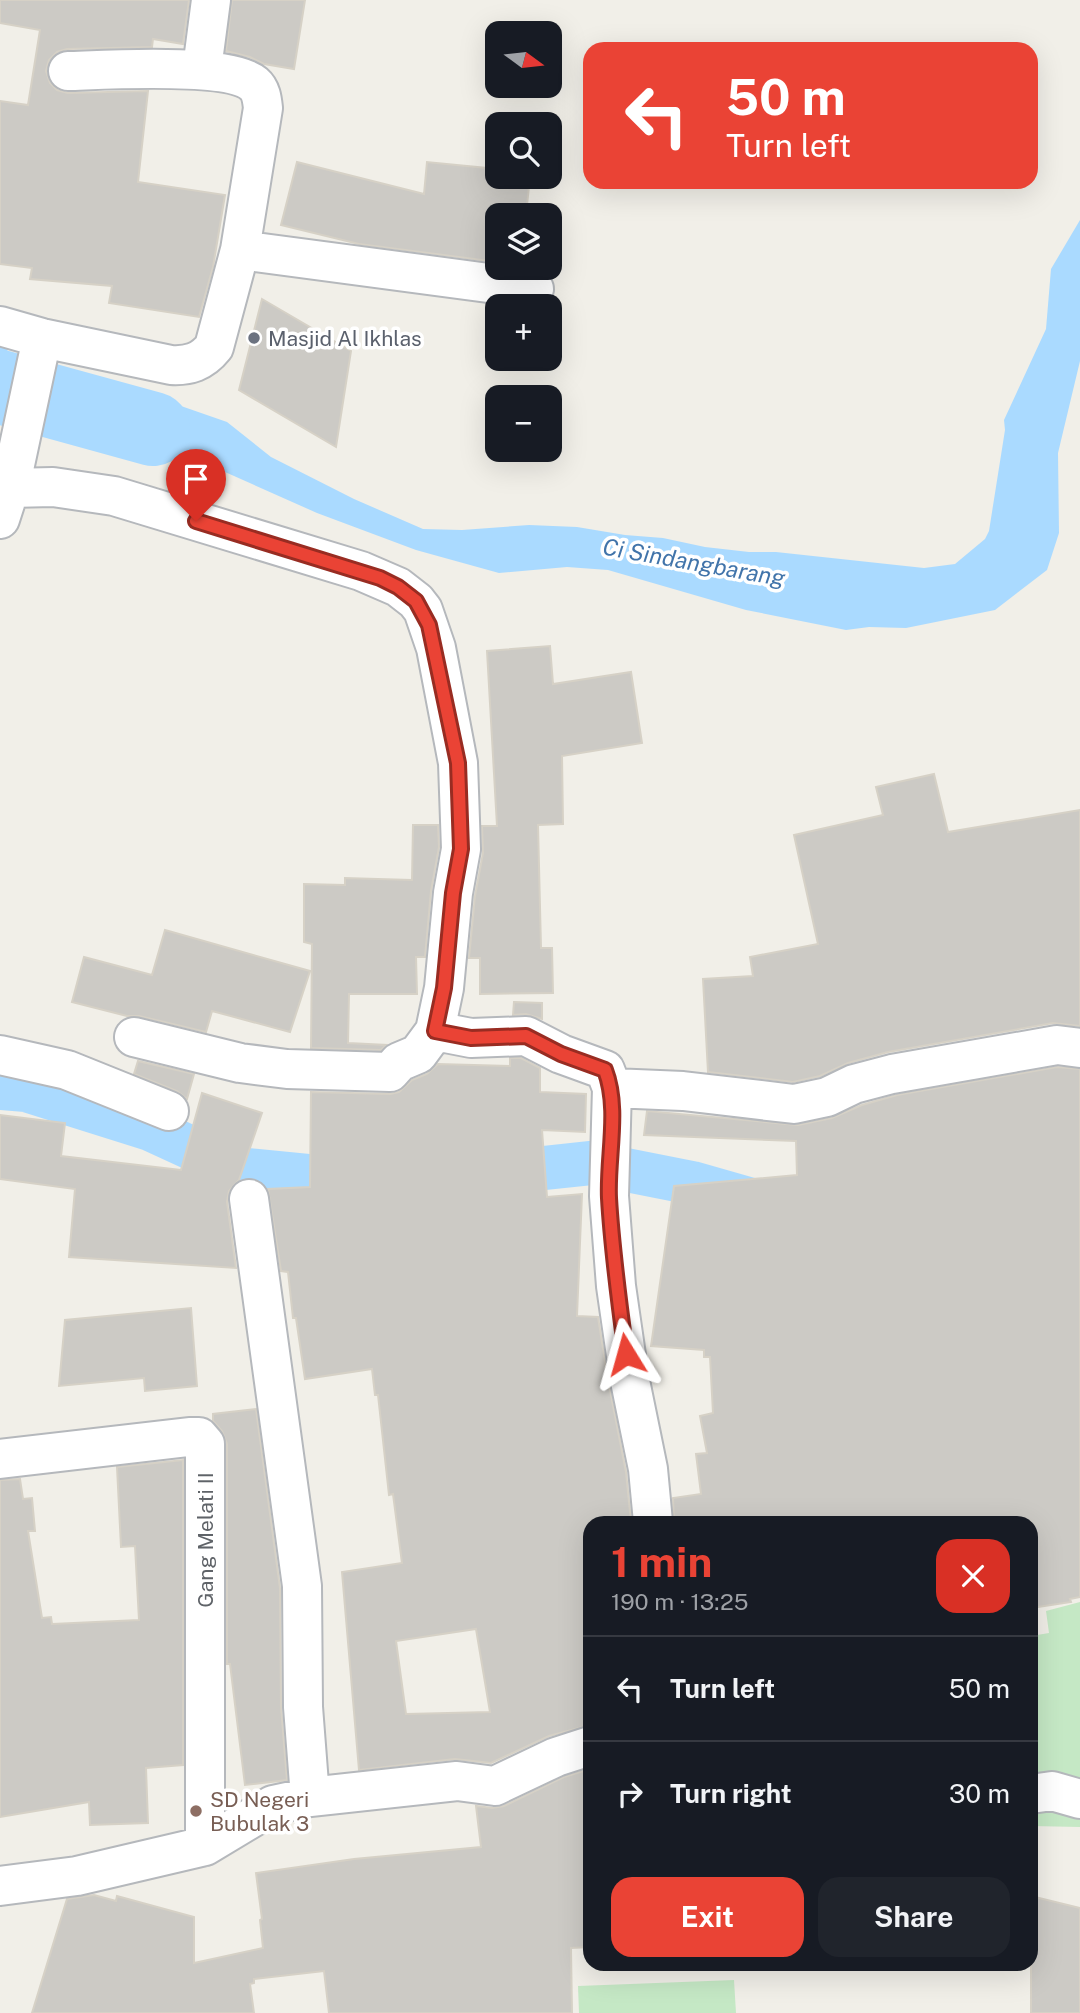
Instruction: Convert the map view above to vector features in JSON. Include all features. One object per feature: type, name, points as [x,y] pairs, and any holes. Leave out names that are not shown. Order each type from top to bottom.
[{"type":"street","points":[[202,69],[211,0]]},
{"type":"street","points":[[0,326],[39,351],[142,357],[171,365],[192,364],[214,347],[240,250],[263,108],[256,85],[246,78],[202,69],[68,71]]},
{"type":"street","points":[[240,250],[534,289]]},
{"type":"street","points":[[5,504],[39,351]]},
{"type":"street","points":[[5,504],[53,486],[114,496],[361,570],[398,587],[416,601],[429,625],[436,648],[458,763],[461,849],[453,893],[444,988],[435,1031],[418,1054],[398,1062],[390,1072],[287,1069],[240,1063],[134,1037]]},
{"type":"street","points":[[435,1031],[471,1038],[526,1036],[561,1054],[605,1070],[612,1088],[609,1196],[616,1286],[629,1376],[648,1469],[652,1516]]},
{"type":"street","points":[[612,1088],[683,1091],[794,1104],[827,1097],[854,1084],[892,1074],[1057,1045],[1080,1048]]},
{"type":"street","points":[[0,1055],[67,1070],[169,1111]]},
{"type":"street","points":[[249,1199],[302,1586],[303,1707],[310,1797]]},
{"type":"street","name":"Gang Melati II","points":[[0,1460],[189,1437],[199,1437],[205,1444],[205,1846]]},
{"type":"street","points":[[0,1886],[77,1876],[205,1846],[273,1805],[310,1797],[457,1781],[495,1786],[583,1748]]},
{"type":"street","points":[[1038,1793],[1052,1791],[1080,1799]]},
{"type":"green space","points":[[1080,1602],[1080,1827],[1038,1826],[1038,1635],[1049,1633],[1046,1611]]},
{"type":"green space","points":[[734,1980],[736,2013],[579,2013],[578,1986]]},
{"type":"water","points":[[1080,220],[1080,361],[1058,453],[1059,533],[1047,570],[995,610],[906,628],[869,627],[846,630],[746,610],[608,570],[567,567],[499,573],[416,550],[317,513],[225,472],[164,450],[59,437],[51,381],[123,398],[141,396],[174,401],[227,422],[271,457],[354,499],[423,529],[462,530],[529,525],[577,527],[749,552],[776,552],[924,568],[955,564],[985,539],[989,531],[1005,430],[1004,420],[1046,329],[1051,269]]},
{"type":"water","points":[[7,346],[14,414],[0,414],[0,347]]},
{"type":"building","points":[[0,0],[189,0],[183,44],[153,39],[152,47],[67,49],[57,52],[49,60],[46,71],[50,83],[57,90],[68,93],[148,91],[138,182],[225,195],[213,267],[199,317],[109,303],[112,286],[30,279],[32,268],[0,264],[0,101],[28,105],[40,30],[0,23]]},
{"type":"building","points":[[232,0],[305,0],[294,69],[264,64],[226,51]]},
{"type":"building","points":[[297,162],[424,194],[427,162],[485,168],[485,189],[529,189],[527,203],[485,203],[485,260],[359,244],[281,225]]},
{"type":"building","points":[[262,299],[351,351],[336,447],[239,390]]},
{"type":"building","points":[[550,646],[553,684],[631,672],[642,743],[562,756],[563,824],[538,825],[541,948],[552,948],[553,993],[480,994],[480,958],[469,958],[475,896],[483,853],[482,826],[497,826],[487,651]]},
{"type":"building","points":[[934,774],[948,832],[1080,810],[1080,1026],[1053,1023],[888,1052],[848,1063],[820,1076],[793,1082],[708,1072],[703,979],[753,976],[750,957],[818,944],[794,835],[883,815],[876,787]]},
{"type":"building","points":[[413,825],[438,825],[439,847],[431,891],[425,957],[416,957],[417,994],[349,994],[348,1043],[386,1045],[381,1050],[311,1048],[312,944],[304,942],[304,884],[345,885],[345,878],[412,880]]},
{"type":"building","points":[[165,930],[310,971],[290,1032],[212,1011],[206,1032],[72,1002],[84,957],[152,975]]},
{"type":"building","points":[[514,1002],[542,1003],[542,1019],[526,1014],[513,1015]]},
{"type":"building","points":[[510,1058],[521,1058],[540,1068],[540,1092],[586,1094],[585,1132],[542,1130],[547,1197],[582,1194],[577,1316],[598,1317],[626,1472],[630,1516],[583,1516],[583,1727],[549,1736],[491,1763],[455,1759],[359,1770],[342,1572],[402,1563],[393,1494],[389,1495],[378,1395],[375,1395],[372,1369],[305,1379],[296,1318],[293,1318],[288,1272],[281,1271],[268,1189],[310,1187],[311,1092],[390,1094],[399,1092],[412,1080],[427,1074],[438,1064],[510,1066]],"holes":[[[476,1629],[490,1712],[406,1714],[396,1641]]]},
{"type":"building","points":[[138,1061],[194,1074],[187,1099],[177,1091],[134,1074]]},
{"type":"building","points":[[1057,1067],[1080,1069],[1080,1597],[1070,1599],[1071,1602],[1038,1607],[1038,1516],[674,1516],[673,1498],[701,1494],[696,1454],[707,1453],[700,1416],[713,1413],[710,1357],[704,1357],[704,1350],[651,1346],[674,1186],[797,1175],[796,1141],[644,1135],[647,1111],[798,1125],[832,1118],[862,1105],[897,1095]]},
{"type":"building","points":[[202,1093],[262,1113],[239,1180],[229,1191],[227,1202],[236,1268],[69,1257],[75,1189],[0,1179],[0,1115],[65,1123],[61,1156],[181,1170]]},
{"type":"building","points":[[191,1308],[197,1386],[145,1391],[144,1378],[59,1386],[65,1320]]},
{"type":"building","points":[[256,1409],[280,1588],[281,1707],[287,1780],[245,1785],[230,1664],[227,1664],[227,1444],[222,1431],[213,1421],[213,1414]]},
{"type":"building","points":[[183,1460],[183,1765],[146,1768],[148,1823],[90,1825],[89,1802],[0,1817],[0,1480],[20,1479],[23,1499],[32,1498],[35,1531],[28,1531],[42,1618],[51,1617],[52,1624],[139,1620],[135,1546],[121,1547],[117,1467]]},
{"type":"building","points":[[583,1771],[583,1947],[571,1948],[572,2013],[329,2013],[324,1971],[254,1979],[254,1983],[250,1984],[254,2013],[32,2013],[67,1899],[94,1895],[116,1901],[117,1896],[194,1917],[194,1963],[263,1948],[256,1873],[354,1859],[481,1847],[476,1806],[504,1806],[564,1777]]},
{"type":"building","points":[[1038,1898],[1080,1908],[1080,2013],[1031,2013],[1031,1971],[1038,1971]]},
{"type":"waterway","name":"Ci Sindangbarang","points":[[0,387],[153,429]]},
{"type":"waterway","points":[[0,1088],[26,1090],[150,1129],[237,1169],[318,1177],[368,1178]]},
{"type":"waterway","points":[[487,1174],[591,1163],[692,1183],[755,1201]]},
{"type":"place","name":"Masjid Al Ikhlas","points":[[254,338]]},
{"type":"place","name":"SD Negeri Bubulak 3","points":[[196,1811]]},
{"type":"route","points":[[196,521],[259,542],[361,570],[408,593],[423,610],[436,648],[458,763],[461,849],[453,893],[444,988],[435,1031],[471,1038],[526,1036],[561,1054],[605,1070],[612,1088],[609,1196],[616,1286],[626,1354]]}]
